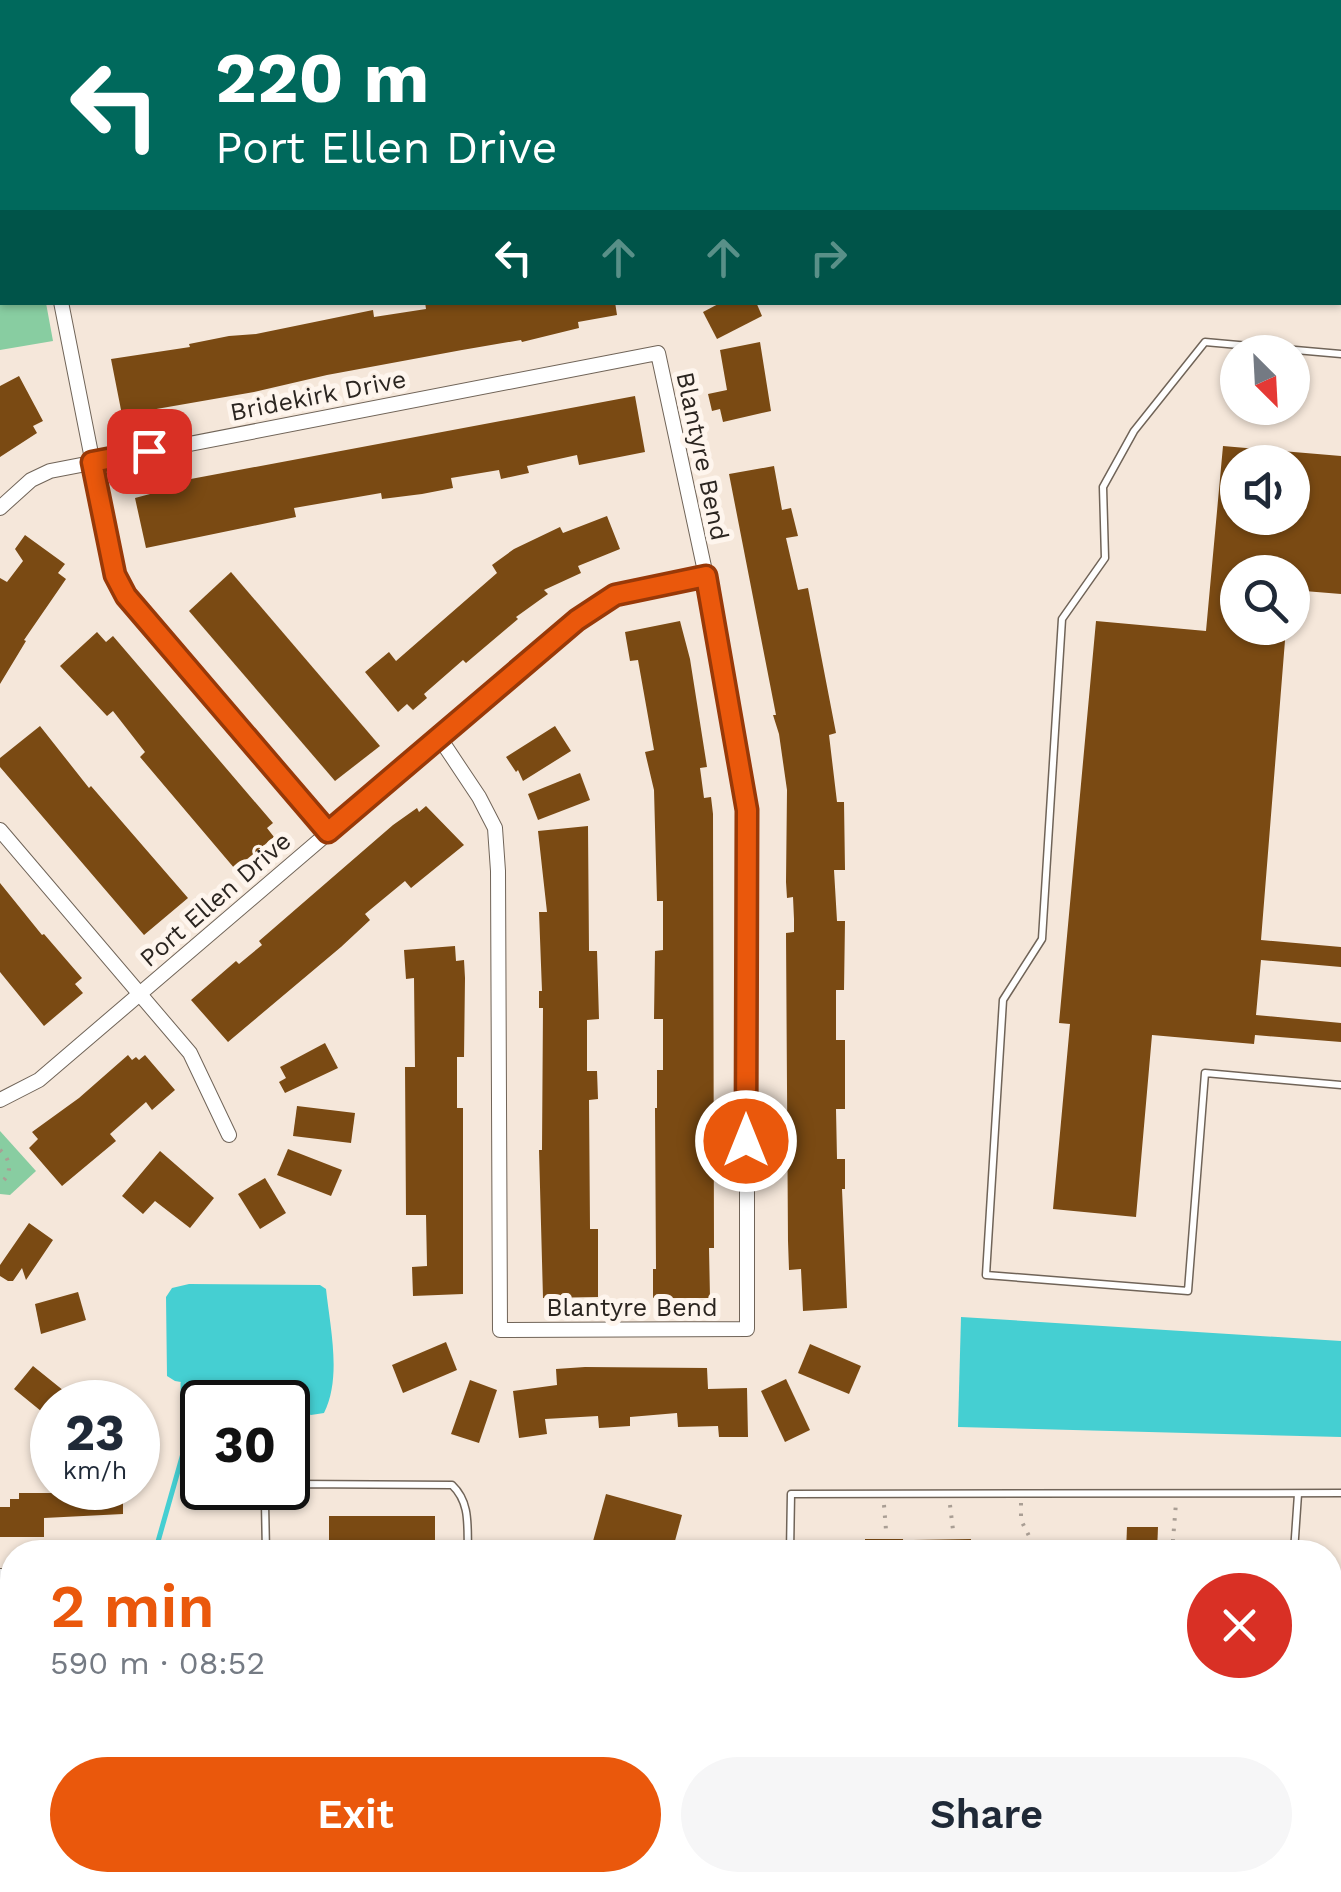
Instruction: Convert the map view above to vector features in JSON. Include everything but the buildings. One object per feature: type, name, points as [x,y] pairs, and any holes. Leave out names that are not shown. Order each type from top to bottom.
[{"type":"street","points":[[61,305],[115,575],[126,596],[328,832]]},
{"type":"street","name":"Bridekirk Drive","points":[[0,508],[30,480],[50,471],[658,353]]},
{"type":"street","name":"Blantyre Bend","points":[[439,737],[495,828],[500,1330],[747,1330],[747,810],[706,576],[658,353]]},
{"type":"street","name":"Port Ellen Drive","points":[[0,1100],[39,1080],[577,620],[615,595],[706,576]]},
{"type":"street","points":[[0,830],[190,1053],[229,1135]]},
{"type":"lane","points":[[1341,354],[1205,342],[1134,431],[1103,487],[1105,558],[1062,619],[1042,939],[1003,1000],[986,1275],[1188,1291],[1204,1073],[1341,1084]]},
{"type":"lane","points":[[310,1485],[362,1482],[452,1485],[467,1508],[468,1540]]},
{"type":"lane","points":[[790,1540],[790,1494],[1341,1493]]},
{"type":"lane","points":[[1295,1540],[1298,1494]]},
{"type":"lane","points":[[266,1510],[266,1540]]},
{"type":"path","points":[[0,1150],[10,1168],[0,1183]]},
{"type":"path","points":[[884,1494],[886,1530]]},
{"type":"path","points":[[949,1494],[953,1530]]},
{"type":"path","points":[[1020,1494],[1021,1520],[1030,1540]]},
{"type":"path","points":[[1173,1540],[1177,1494]]},
{"type":"green space","points":[[0,305],[46,305],[53,341],[0,350]]},
{"type":"green space","points":[[0,1131],[36,1171],[10,1195],[0,1194]]},
{"type":"water","points":[[189,1284],[320,1285],[326,1289],[334,1368],[324,1413],[310,1415],[310,1380],[180,1382],[167,1376],[166,1297],[172,1288]]},
{"type":"water","points":[[961,1317],[1341,1341],[1341,1437],[958,1427]]},
{"type":"waterway","points":[[158,1540],[180,1464]]},
{"type":"route","points":[[149,451],[92,462],[115,575],[142,616],[328,832],[577,620],[615,595],[706,576],[747,810],[746,1141]]}]
